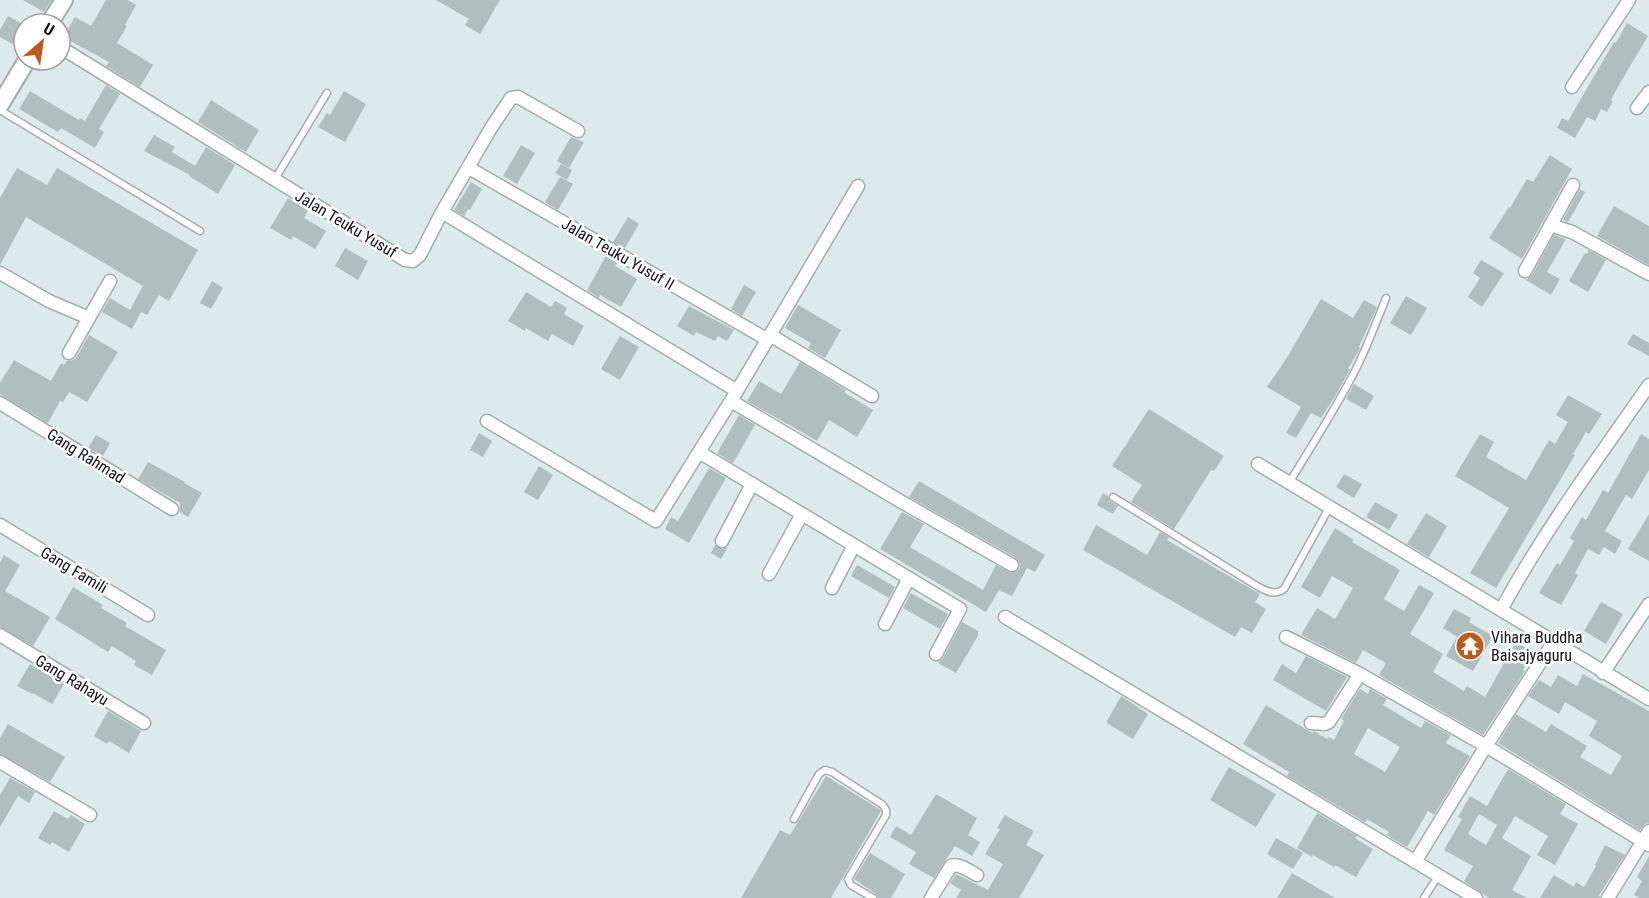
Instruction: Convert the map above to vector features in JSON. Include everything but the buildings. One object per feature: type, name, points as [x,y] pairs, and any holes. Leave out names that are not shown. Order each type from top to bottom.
[{"type":"main road","points":[[0,105],[20,72]]},
{"type":"street","points":[[1572,87],[1629,0]]},
{"type":"street","name":"Jalan Teuku Yusuf","points":[[72,54],[394,254],[410,261],[420,255],[442,212]]},
{"type":"street","points":[[1637,108],[1649,92]]},
{"type":"street","points":[[578,131],[518,97],[512,97],[491,128],[442,212],[900,501],[1012,565]]},
{"type":"street","name":"Jalan Teuku Yusuf II","points":[[468,168],[872,396]]},
{"type":"street","points":[[1525,270],[1574,185]]},
{"type":"street","points":[[487,422],[656,521],[734,396],[858,186]]},
{"type":"street","points":[[1550,225],[1572,232],[1649,274]]},
{"type":"street","points":[[0,273],[49,301],[89,318]]},
{"type":"street","points":[[69,353],[110,281]]},
{"type":"street","points":[[1501,610],[1555,520],[1649,385]]},
{"type":"street","name":"Gang Rahmad","points":[[0,403],[172,509]]},
{"type":"street","points":[[699,452],[960,609],[936,654]]},
{"type":"street","points":[[1258,464],[1649,699]]},
{"type":"street","points":[[722,541],[752,484]]},
{"type":"street","points":[[769,574],[802,514]]},
{"type":"street","name":"Gang Famili","points":[[0,525],[148,615]]},
{"type":"street","points":[[832,588],[854,545]]},
{"type":"street","points":[[885,624],[909,578]]},
{"type":"street","points":[[1603,673],[1649,604]]},
{"type":"street","points":[[1005,616],[1476,898]]},
{"type":"street","name":"Gang Rahayu","points":[[0,635],[144,723]]},
{"type":"street","points":[[1286,636],[1360,674],[1647,839],[1608,898]]},
{"type":"street","points":[[1415,862],[1553,643]]},
{"type":"street","points":[[1311,723],[1326,724],[1329,722],[1360,674]]},
{"type":"street","points":[[0,762],[90,815]]},
{"type":"street","points":[[931,898],[951,866],[960,866],[977,875]]},
{"type":"lane","points":[[274,180],[327,93]]},
{"type":"lane","points":[[0,110],[200,231]]},
{"type":"lane","points":[[1288,483],[1356,369],[1386,298]]},
{"type":"lane","points":[[1113,497],[1257,586],[1274,592],[1284,589],[1329,508]]},
{"type":"lane","points":[[794,819],[819,774],[825,770],[832,772],[885,808],[886,815],[848,879],[851,885],[873,898]]},
{"type":"lane","points":[[1424,898],[1438,876]]},
{"type":"place","name":"Vihara Buddha Baisajyaguru","points":[[1470,646]]}]
